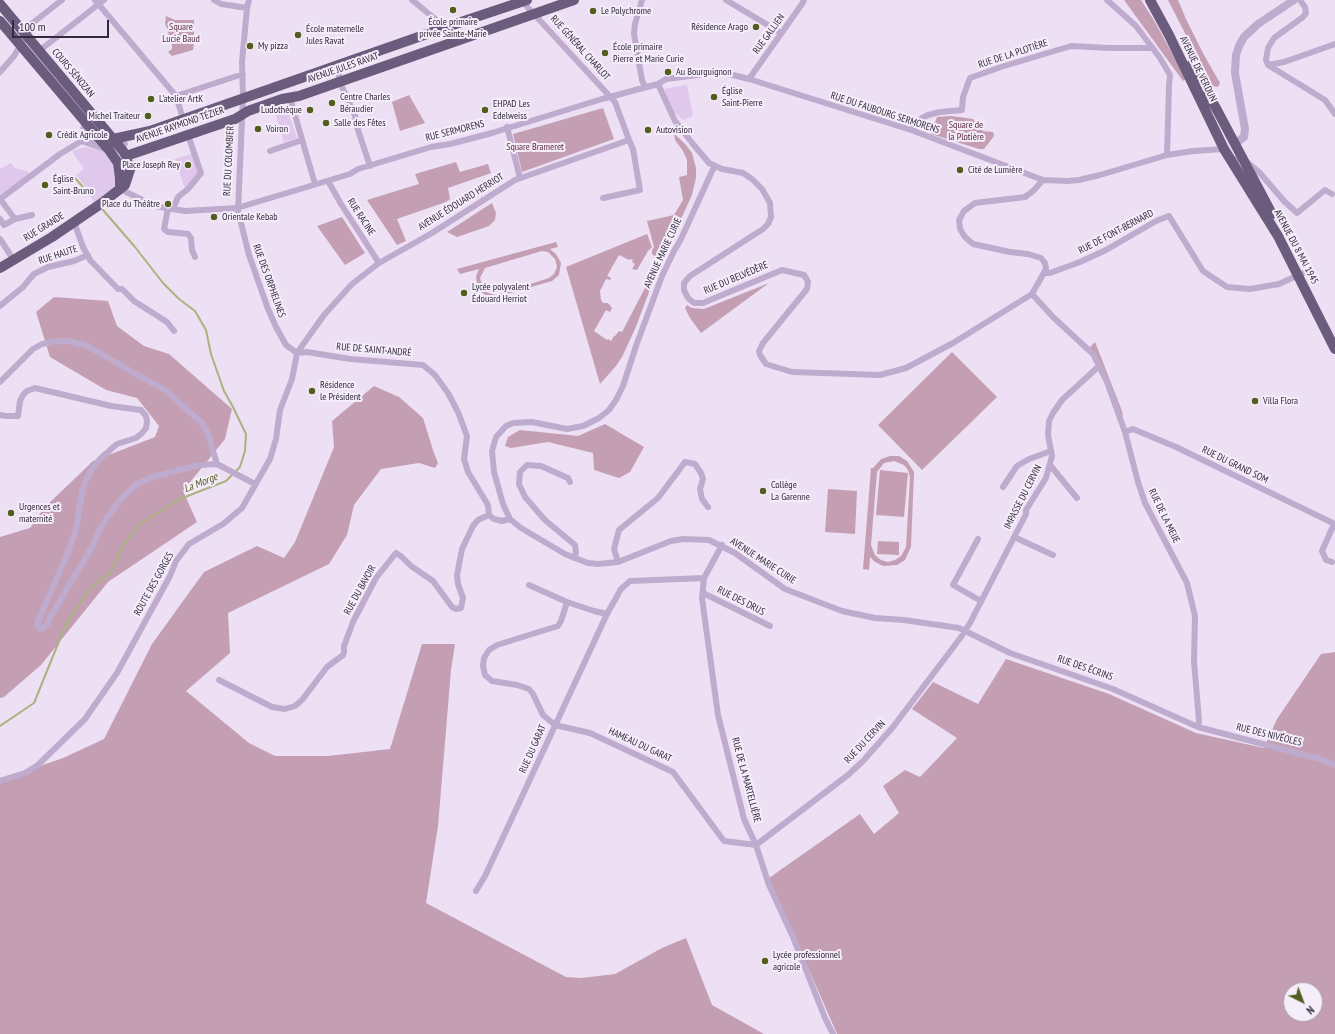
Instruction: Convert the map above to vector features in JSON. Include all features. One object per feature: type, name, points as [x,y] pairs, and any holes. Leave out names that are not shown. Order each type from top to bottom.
[{"type":"main road","name":"AVENUE JULES RAVAT","points":[[242,115],[282,99],[290,98],[341,81],[574,0]]},
{"type":"main road","name":"AVENUE DE VERDUN","points":[[1150,0],[1224,149]]},
{"type":"main road","name":"AVENUE DE VERDUN","points":[[1156,0],[1196,75],[1236,144]]},
{"type":"main road","name":"AVENUE JULES RAVAT","points":[[243,98],[524,1]]},
{"type":"main road","name":"COURS SÉNOZAN","points":[[0,4],[57,72],[119,150]]},
{"type":"main road","points":[[0,21],[102,141],[119,150],[130,170],[125,185],[120,189]]},
{"type":"main road","points":[[450,26],[456,41]]},
{"type":"main road","points":[[20,46],[36,55],[47,69],[57,72]]},
{"type":"main road","points":[[255,93],[249,102],[250,106],[255,109]]},
{"type":"main road","name":"AVENUE RAYMOND TÉZIER","points":[[119,150],[150,131],[243,98]]},
{"type":"main road","name":"AVENUE RAYMOND TÉZIER","points":[[119,150],[188,134],[235,119],[242,115]]},
{"type":"main road","points":[[1224,149],[1236,144]]},
{"type":"main road","name":"AVENUE DU 8 MAI 1945","points":[[1236,144],[1335,349]]},
{"type":"main road","name":"AVENUE DU 8 MAI 1945","points":[[1224,149],[1275,231],[1335,335]]},
{"type":"main road","name":"RUE GRANDE","points":[[0,268],[52,237],[120,189]]},
{"type":"street","points":[[19,27],[30,25],[62,0]]},
{"type":"street","points":[[214,0],[221,4],[247,8]]},
{"type":"street","name":"RUE DU COLOMBIER","points":[[237,208],[243,98],[242,62],[249,0]]},
{"type":"street","points":[[412,0],[439,23],[450,26]]},
{"type":"street","points":[[642,0],[635,24],[634,34],[642,80],[645,87]]},
{"type":"street","points":[[726,0],[781,33]]},
{"type":"street","name":"RUE GALLIEN","points":[[749,79],[804,0]]},
{"type":"street","points":[[1107,0],[1136,26],[1170,75],[1167,155]]},
{"type":"street","points":[[1236,144],[1244,137],[1245,129],[1235,73],[1236,55],[1239,46],[1244,37],[1258,24],[1294,0]]},
{"type":"street","points":[[1300,0],[1306,7],[1306,13],[1303,17],[1274,38],[1268,48],[1266,60],[1268,65],[1325,100],[1335,114]]},
{"type":"street","points":[[39,51],[99,1],[176,96],[183,119]]},
{"type":"street","name":"RUE GÉNÉRAL CHARLOT","points":[[524,1],[610,97]]},
{"type":"street","points":[[0,72],[14,56],[30,25]]},
{"type":"street","points":[[1268,65],[1284,62],[1335,44]]},
{"type":"street","name":"RUE DE LA PLOTIÈRE","points":[[911,130],[922,118],[928,115],[940,112],[962,110],[963,97],[970,78],[1001,67],[1071,46],[1152,48]]},
{"type":"street","points":[[336,66],[355,115],[356,124],[370,166]]},
{"type":"street","name":"RUE SERMORENS","points":[[120,189],[155,206],[171,209],[185,211],[237,208],[328,181],[350,174],[358,169],[430,147],[450,144],[658,84],[666,80],[721,72],[749,79]]},
{"type":"street","points":[[176,96],[243,74]]},
{"type":"street","name":"RUE DU FAUBOURG SERMORENS","points":[[749,79],[911,130],[1043,180],[1078,180],[1167,155],[1193,151],[1224,149]]},
{"type":"street","name":"RUE DU BELVÉDÈRE","points":[[658,84],[675,121],[709,163],[722,170],[744,173],[762,189],[770,203],[771,217],[764,229],[690,276],[684,283],[684,290],[688,298],[694,303],[703,303],[782,270],[804,275],[808,282],[807,289],[759,350],[760,355],[766,364],[792,372],[880,375],[896,372],[940,350],[1032,294]]},
{"type":"street","points":[[603,198],[640,190],[635,156],[615,102],[610,97]]},
{"type":"street","points":[[290,98],[315,184]]},
{"type":"street","points":[[81,141],[85,120]]},
{"type":"street","points":[[507,127],[520,178]]},
{"type":"street","points":[[188,134],[201,171],[188,189],[178,197],[171,209],[164,229],[168,232],[188,234],[192,238],[192,250],[195,257]]},
{"type":"street","points":[[15,219],[0,199],[60,154],[81,141],[90,139],[102,141]]},
{"type":"street","points":[[270,151],[302,140]]},
{"type":"street","name":"AVENUE ÉDOUARD HERRIOT","points":[[297,353],[308,336],[338,298],[352,284],[379,263],[432,233],[520,178],[629,140]]},
{"type":"street","points":[[81,141],[119,150]]},
{"type":"street","points":[[1230,159],[1243,159],[1259,172],[1284,201],[1297,213],[1325,190],[1332,194]]},
{"type":"street","name":"AVENUE MARIE CURIE","points":[[714,166],[681,239],[662,276],[636,346],[624,386],[609,410],[599,418],[582,426],[567,429],[532,422],[513,423],[506,426],[496,437],[492,451],[494,472],[503,504],[510,519],[521,528],[574,558],[588,563],[598,564],[618,562],[671,541],[682,539],[709,540],[722,545],[735,553],[785,589],[842,611],[875,618],[904,620],[959,628],[965,631]]},
{"type":"street","points":[[1032,294],[1045,273],[1045,263],[1040,258],[1028,254],[1010,252],[973,244],[965,238],[960,229],[959,220],[964,211],[975,203],[1024,197],[1033,191],[1043,180]]},
{"type":"street","name":"RUE RACINE","points":[[328,181],[379,263]]},
{"type":"street","name":"RUE DES ORPHELINES","points":[[237,208],[249,255],[268,309],[286,345],[297,353]]},
{"type":"street","points":[[1,224],[23,216],[32,215]]},
{"type":"street","name":"RUE DE FONT-BERNARD","points":[[1045,273],[1050,273],[1080,262],[1106,250],[1156,221],[1169,216],[1203,271],[1227,287],[1250,289],[1279,284],[1300,274]]},
{"type":"street","points":[[74,222],[88,255],[118,289],[122,290],[134,301],[167,322],[174,330]]},
{"type":"street","points":[[0,238],[13,259]]},
{"type":"street","name":"RUE HAUTE","points":[[0,306],[23,287],[28,279],[34,274],[48,267],[74,262],[88,255]]},
{"type":"street","name":"RUE DE LA MEIJE","points":[[1032,294],[1053,317],[1093,354],[1107,382],[1125,432],[1145,503],[1187,583],[1195,616],[1194,660],[1199,721],[1198,727]]},
{"type":"street","points":[[0,382],[33,349],[42,344],[58,341],[69,341],[87,346],[166,391],[202,423],[208,434],[219,466]]},
{"type":"street","name":"RUE DE SAINT-ANDRÉ","points":[[297,353],[307,352],[350,359],[423,365],[435,375],[448,392],[458,412],[467,436],[464,459],[468,472],[488,505],[489,515]]},
{"type":"street","name":"ROUTE DES GORGES","points":[[0,781],[25,773],[38,765],[85,719],[117,672],[170,576],[176,560],[189,544],[223,524],[242,508],[270,459],[276,439],[280,410],[292,379],[297,353]]},
{"type":"street","name":"IMPASSE DU CERVIN","points":[[965,631],[1026,514],[1026,510],[1046,478],[1052,456],[1048,427],[1049,421],[1056,407],[1099,366]]},
{"type":"street","points":[[0,414],[18,416],[20,401],[23,395],[27,391],[35,388],[111,406],[141,410],[146,416],[146,428],[142,433],[136,438],[117,444],[101,458],[92,469],[86,480],[82,492],[76,528],[58,577],[38,621],[39,628],[42,628],[48,623],[50,617],[92,547],[102,525],[117,504],[136,485],[149,478],[199,465],[219,466],[255,484]]},
{"type":"street","name":"RUE DU GRAND SOM","points":[[1125,432],[1132,429],[1176,447],[1334,524]]},
{"type":"street","name":"IMPASSE DU CERVIN","points":[[1003,487],[1017,466],[1029,459],[1051,451]]},
{"type":"street","points":[[618,562],[614,548],[619,530],[658,498],[685,462],[695,464],[701,473],[703,479],[700,489],[702,499],[708,507]]},
{"type":"street","points":[[570,482],[568,478],[541,466],[527,464],[520,472],[520,484],[525,497],[545,520],[575,545],[576,552],[574,558]]},
{"type":"street","name":"IMPASSE DU CERVIN","points":[[1050,465],[1077,498]]},
{"type":"street","points":[[489,515],[494,519],[502,521],[510,519]]},
{"type":"street","name":"RUE DU BAVOIR","points":[[219,680],[272,707],[285,709],[295,706],[302,700],[327,667],[343,655],[344,646],[353,622],[376,578],[396,553],[411,566],[433,581],[452,607],[456,609],[461,608],[463,598],[458,584],[457,574],[462,549],[473,526],[478,520],[489,515]]},
{"type":"street","points":[[1332,562],[1326,560],[1322,551],[1334,524]]},
{"type":"street","name":"IMPASSE DU CERVIN","points":[[1014,537],[1053,554]]},
{"type":"street","points":[[978,539],[953,585],[981,601]]},
{"type":"street","name":"RUE DE LA MARTELLIÈRE","points":[[722,545],[704,578],[702,598],[718,715],[744,819],[756,845],[769,886],[793,937],[825,1018],[833,1034]]},
{"type":"street","name":"RUE DU GARAT","points":[[476,891],[485,876],[606,614],[622,589],[630,581],[704,578]]},
{"type":"street","points":[[529,585],[567,602],[606,614]]},
{"type":"street","name":"RUE DES DRUS","points":[[703,593],[770,626]]},
{"type":"street","points":[[555,725],[543,715],[529,689],[492,680],[485,675],[483,666],[484,658],[489,650],[497,645],[558,626],[567,602]]},
{"type":"street","name":"RUE DES ÉCRINS","points":[[965,631],[1010,653],[1113,689],[1198,727]]},
{"type":"street","name":"RUE DU CERVIN","points":[[756,845],[863,761],[893,727],[965,631]]},
{"type":"street","name":"HAMEAU DU GARAT","points":[[555,725],[590,733],[673,772],[724,841],[756,845]]},
{"type":"street","name":"RUE DES NIVÉOLES","points":[[1198,727],[1320,759],[1335,765]]},
{"type":"green space","points":[[1124,0],[1141,0],[1155,22],[1186,79],[1183,81]]},
{"type":"green space","points":[[1168,0],[1178,0],[1204,55],[1220,83],[1218,87],[1212,86]]},
{"type":"green space","name":"Square Lucie Baud","points":[[166,16],[175,20],[194,20],[194,35],[192,35],[191,43],[194,43],[193,50],[172,56],[168,52],[172,49],[172,45],[165,24]]},
{"type":"green space","points":[[409,95],[425,123],[400,131],[392,102]]},
{"type":"green space","name":"Square Brameret","points":[[603,108],[614,139],[522,172],[513,134]]},
{"type":"green space","name":"Square de la Plotière","points":[[951,116],[973,119],[983,131],[993,132],[994,136],[984,149],[979,149],[931,134],[937,117]]},
{"type":"green space","points":[[674,133],[692,153],[696,168],[696,178],[692,195],[658,269],[649,269],[656,257],[652,254],[654,247],[647,221],[674,215],[683,200],[679,177],[687,175],[687,160],[683,151],[675,140]]},
{"type":"green space","points":[[456,162],[460,172],[488,164],[491,173],[448,188],[450,199],[446,202],[397,219],[406,241],[397,245],[367,200],[419,184],[415,174]]},
{"type":"green space","points":[[492,203],[496,213],[495,220],[489,226],[457,237],[447,232]]},
{"type":"green space","points":[[342,217],[365,253],[345,265],[317,226]]},
{"type":"green space","points":[[647,234],[652,247],[637,270],[632,269],[635,264],[632,262],[633,260],[629,260],[619,255],[607,276],[611,278],[610,280],[606,279],[600,291],[601,300],[603,303],[608,303],[612,308],[610,312],[606,310],[594,331],[611,341],[619,331],[622,332],[646,286],[651,280],[654,279],[635,329],[622,357],[600,384],[566,267]]},
{"type":"green space","points":[[556,242],[558,247],[550,249],[556,254],[561,263],[559,275],[552,281],[493,298],[481,292],[477,284],[476,276],[479,269],[460,274],[457,269]],"holes":[[[542,251],[548,252],[555,259],[557,267],[554,274],[549,278],[496,295],[488,293],[483,288],[480,278],[485,268]]]},
{"type":"green space","points":[[769,283],[701,333],[685,308],[687,305],[692,308],[704,309]]},
{"type":"green space","points":[[54,297],[108,301],[117,326],[144,346],[169,354],[232,409],[225,439],[183,491],[197,522],[108,582],[41,665],[4,697],[0,698],[0,537],[30,528],[44,508],[93,461],[155,437],[159,426],[137,398],[106,390],[50,357],[36,312]]},
{"type":"green space","points":[[1095,342],[1123,417],[1120,417],[1113,393],[1102,366],[1090,347]]},
{"type":"green space","points":[[952,352],[997,397],[922,470],[878,425]]},
{"type":"green space","points":[[374,386],[399,397],[423,418],[438,463],[435,468],[419,463],[381,469],[354,505],[347,535],[329,564],[228,613],[230,653],[186,691],[249,743],[275,756],[328,756],[390,749],[422,644],[455,644],[451,670],[438,826],[426,903],[566,977],[581,978],[615,974],[662,948],[686,938],[712,1005],[764,1034],[0,1034],[0,780],[63,758],[104,739],[152,644],[204,572],[257,546],[284,558],[295,542],[334,447],[332,421]]},
{"type":"green space","points":[[605,424],[644,447],[630,472],[619,478],[594,470],[593,453],[548,442],[511,448],[505,446],[508,437],[520,430],[578,436]]},
{"type":"green space","points":[[890,456],[899,456],[907,461],[914,472],[911,547],[905,560],[897,565],[883,566],[875,562],[870,557],[869,570],[863,569],[871,468],[873,468],[881,459]],"holes":[[[894,461],[904,465],[908,470],[910,477],[906,547],[901,556],[888,562],[881,560],[875,555],[871,545],[877,472],[884,463]]]},
{"type":"green space","points":[[880,470],[908,473],[904,517],[876,515]]},
{"type":"green space","points":[[828,489],[857,491],[855,534],[825,532]]},
{"type":"green space","points":[[878,541],[899,542],[899,555],[877,554]]},
{"type":"green space","points":[[1335,652],[1335,1034],[837,1034],[769,878],[860,814],[874,834],[899,813],[883,786],[905,770],[920,777],[957,738],[912,709],[933,682],[978,704],[1006,659],[1109,694],[1196,733],[1264,748],[1277,719],[1321,654]]},
{"type":"shaded area","points":[[687,85],[693,116],[683,120],[673,111],[664,89]]},
{"type":"shaded area","points":[[287,108],[297,138],[284,142],[275,112]]},
{"type":"shaded area","points":[[86,147],[102,151],[110,157],[114,163],[116,182],[112,190],[94,203],[85,186],[76,175],[84,169],[72,151]]},
{"type":"shaded area","name":"Place Joseph Rey","points":[[194,153],[201,173],[185,189],[175,159]]},
{"type":"shaded area","points":[[11,163],[15,168],[27,171],[30,174],[0,195],[0,169]]},
{"type":"waterway","name":"La Morge","points":[[75,178],[83,187]]},
{"type":"waterway","name":"La Morge","points":[[0,726],[34,703],[66,624],[91,587],[110,573],[124,544],[141,523],[180,499],[226,481],[240,467],[245,451],[246,434],[224,391],[211,354],[206,330],[195,311],[179,299],[163,283],[135,247],[103,210]]},
{"type":"place","name":"École primaire privée Sainte-Marie","points":[[453,10]]},
{"type":"place","name":"Le Polychrome","points":[[593,11]]},
{"type":"place","name":"Résidence Arago","points":[[756,27]]},
{"type":"place","name":"École maternelle Jules Ravat","points":[[298,35]]},
{"type":"place","name":"My pizza","points":[[250,46]]},
{"type":"place","name":"École primaire Pierre et Marie Curie","points":[[605,53]]},
{"type":"place","name":"Au Bourguignon","points":[[668,72]]},
{"type":"place","name":"Église Saint-Pierre","points":[[714,97]]},
{"type":"place","name":"L'atelier ArtK","points":[[151,99]]},
{"type":"place","name":"Centre Charles Béraudier","points":[[332,103]]},
{"type":"place","name":"Ludothèque","points":[[310,110]]},
{"type":"place","name":"EHPAD Les Edelweiss","points":[[485,110]]},
{"type":"place","name":"Michel Traiteur","points":[[148,116]]},
{"type":"place","name":"Salle des Fêtes","points":[[326,123]]},
{"type":"place","name":"Voiron","points":[[258,129]]},
{"type":"place","name":"Autovision","points":[[648,130]]},
{"type":"place","name":"Crédit Agricole","points":[[49,135]]},
{"type":"place","name":"Place Joseph Rey","points":[[188,165]]},
{"type":"place","name":"Cité de Lumière","points":[[960,170]]},
{"type":"place","name":"Église Saint-Bruno","points":[[45,185]]},
{"type":"place","name":"Place du Théâtre","points":[[168,204]]},
{"type":"place","name":"Orientale Kebab","points":[[214,217]]},
{"type":"place","name":"Lycée polyvalent Édouard Herriot","points":[[464,293]]},
{"type":"place","name":"Résidence le Président","points":[[312,391]]},
{"type":"place","name":"Villa Flora","points":[[1255,401]]},
{"type":"place","name":"Collège La Garenne","points":[[763,491]]},
{"type":"place","name":"Urgences et maternité","points":[[11,513]]},
{"type":"place","name":"Lycée professionnel agricole","points":[[765,961]]}]
